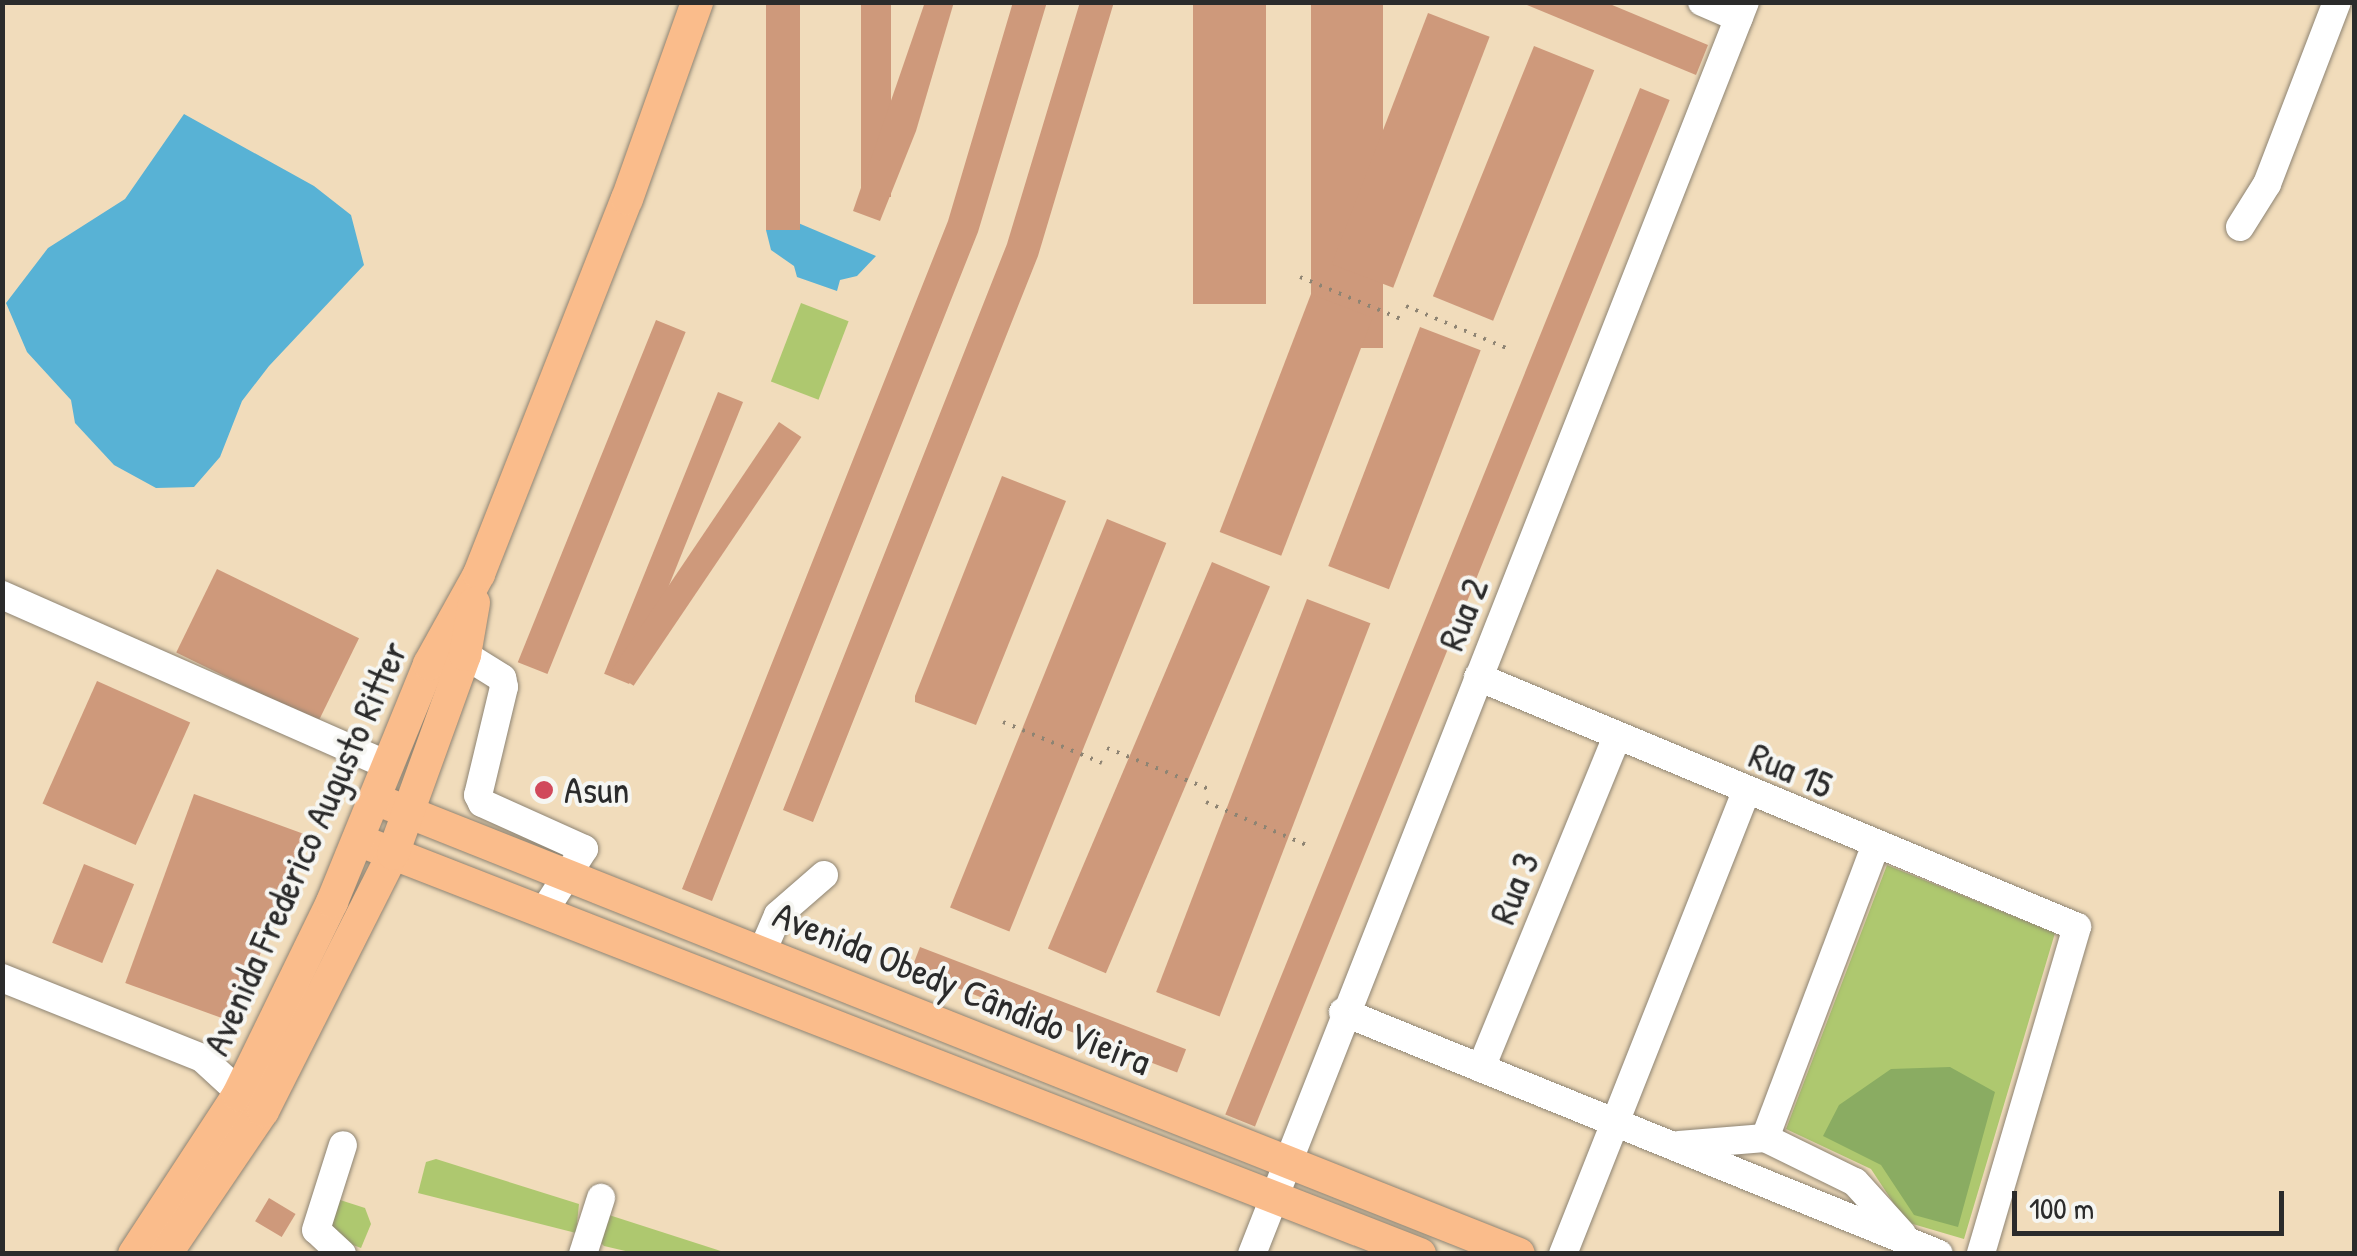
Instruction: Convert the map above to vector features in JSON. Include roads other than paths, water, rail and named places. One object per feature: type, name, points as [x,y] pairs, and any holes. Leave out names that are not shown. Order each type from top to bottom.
[{"type":"main road","name":"Avenida Frederico Augusto Ritter","points":[[134,1254],[251,1103],[429,664],[479,574],[628,199],[697,2]]},
{"type":"main road","name":"Avenida Frederico Augusto Ritter","points":[[166,1254],[394,854],[465,655],[479,574]]},
{"type":"main road","points":[[389,766],[411,813]]},
{"type":"main road","name":"Avenida Obedy Cândido Vieira","points":[[375,799],[568,879],[762,952],[1519,1254]]},
{"type":"main road","name":"Avenida Obedy Cândido Vieira","points":[[358,840],[1420,1254]]},
{"type":"main road","points":[[785,1004],[800,967]]},
{"type":"street","points":[[1702,2],[1742,10]]},
{"type":"street","points":[[2240,227],[2267,184],[2337,2]]},
{"type":"street","name":"Rua 2","points":[[1252,1254],[1343,1012],[1742,10]]},
{"type":"street","points":[[2,595],[389,766]]},
{"type":"street","points":[[465,655],[502,678],[504,687],[478,796],[582,844],[568,879],[544,912]]},
{"type":"street","name":"Rua 15","points":[[1478,677],[1875,847],[2077,927],[1981,1254]]},
{"type":"street","name":"Rua 3","points":[[1481,1068],[1617,736]]},
{"type":"street","points":[[1564,1254],[1746,792]]},
{"type":"street","points":[[1765,1138],[1875,847]]},
{"type":"street","points":[[762,952],[778,916],[824,874]]},
{"type":"street","points":[[2,978],[202,1058],[251,1103]]},
{"type":"street","points":[[1343,1012],[1939,1254]]},
{"type":"street","points":[[1672,1146],[1765,1138],[1855,1182],[1909,1241]]},
{"type":"street","points":[[342,1254],[316,1230],[344,1145]]},
{"type":"street","points":[[583,1254],[601,1198]]},
{"type":"water","points":[[184,114],[314,186],[351,215],[364,265],[269,366],[242,401],[220,457],[194,487],[156,488],[114,465],[75,423],[71,400],[27,352],[6,303],[48,248],[125,199]]},
{"type":"water","points":[[777,214],[876,256],[857,276],[840,280],[837,291],[797,277],[794,266],[771,250],[766,230]]},
{"type":"place","name":"Asun","points":[[544,790]]}]
